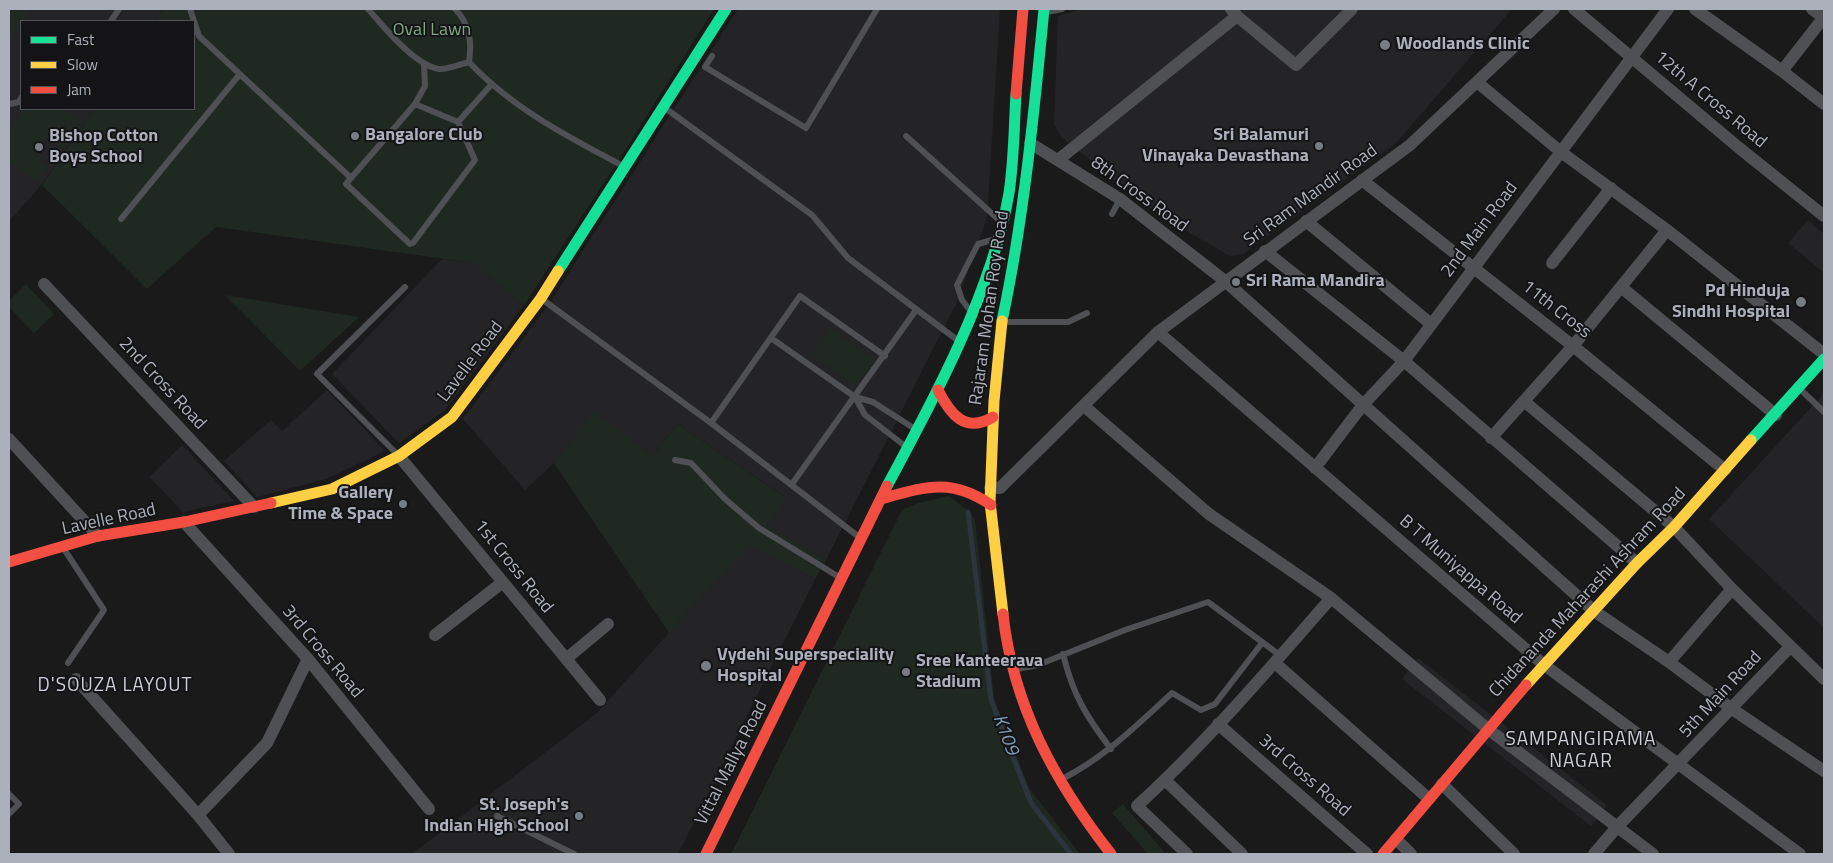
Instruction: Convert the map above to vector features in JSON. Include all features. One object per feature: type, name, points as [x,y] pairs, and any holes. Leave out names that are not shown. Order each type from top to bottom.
[{"type":"main road","name":"Lavelle Road","points":[[9,562],[63,548],[98,536],[184,522],[332,489],[399,456],[452,417],[541,298],[626,168],[726,9]]},
{"type":"main road","name":"Rajaram Mohan Roy Road","points":[[883,495],[938,390],[972,312],[998,238],[1009,192],[1023,9]]},
{"type":"main road","name":"Rajaram Mohan Roy Road","points":[[1044,11],[1030,143],[1010,284],[1002,322],[993,417],[982,485],[991,505],[1007,650],[1011,670],[1039,739],[1060,780],[1092,831],[1112,854]]},
{"type":"main road","name":"Chidananda Maharashi Ashram Road","points":[[1383,854],[1543,664],[1594,611],[1636,563],[1674,527],[1824,360]]},
{"type":"main road","points":[[938,390],[951,414],[962,421],[988,422],[993,417]]},
{"type":"main road","points":[[883,495],[911,480],[929,477],[964,479],[982,485]]},
{"type":"main road","points":[[883,495],[944,485],[976,493],[991,505]]},
{"type":"main road","name":"Vittal Mallya Road","points":[[706,854],[883,495]]},
{"type":"street","points":[[1058,160],[1234,12],[1296,65],[1352,9]]},
{"type":"street","name":"Sri Ram Mandir Road","points":[[982,485],[1000,488],[1158,332],[1410,145],[1554,9]]},
{"type":"street","name":"12th A Cross Road","points":[[1574,9],[1738,147],[1824,216]]},
{"type":"street","name":"2nd Main Road","points":[[1315,468],[1362,406],[1404,361],[1668,9]]},
{"type":"street","points":[[1695,9],[1782,70],[1824,104]]},
{"type":"street","points":[[1782,70],[1824,18],[1812,9]]},
{"type":"street","points":[[1477,82],[1561,152],[1667,230],[1824,354]]},
{"type":"street","name":"8th Cross Road","points":[[1030,143],[1120,199],[1225,281],[1362,406],[1594,611],[1824,772]]},
{"type":"street","name":"11th Cross","points":[[1362,180],[1573,346],[1725,470]]},
{"type":"street","points":[[1552,263],[1611,188]]},
{"type":"street","points":[[1306,221],[1432,324]]},
{"type":"street","points":[[1491,438],[1573,346],[1667,230]]},
{"type":"street","points":[[1265,251],[1404,361],[1636,563]]},
{"type":"street","name":"2nd Cross Road","points":[[44,284],[254,507]]},
{"type":"street","points":[[1622,287],[1776,415]]},
{"type":"street","name":"B T Muniyappa Road","points":[[1158,332],[1543,664],[1800,854]]},
{"type":"street","points":[[1525,402],[1674,527],[1732,589],[1824,680]]},
{"type":"street","points":[[1084,406],[1209,514],[1331,598],[1488,729],[1653,854]]},
{"type":"street","points":[[9,439],[98,536]]},
{"type":"street","name":"1st Cross Road","points":[[399,456],[600,700]]},
{"type":"street","name":"3rd Cross Road","points":[[184,522],[308,659],[429,810]]},
{"type":"street","points":[[435,635],[503,582]]},
{"type":"street","points":[[1669,662],[1732,589]]},
{"type":"street","points":[[1187,854],[1137,806],[1165,780],[1218,724],[1331,598]]},
{"type":"street","points":[[566,659],[608,624]]},
{"type":"street","name":"5th Main Road","points":[[1594,854],[1617,827],[1679,765],[1790,647]]},
{"type":"street","points":[[198,815],[267,743],[308,659]]},
{"type":"street","points":[[1278,659],[1429,799]]},
{"type":"street","points":[[76,679],[198,815],[228,854]]},
{"type":"street","name":"3rd Cross Road","points":[[1218,724],[1367,854]]},
{"type":"street","points":[[1165,780],[1242,854]]},
{"type":"street","points":[[1442,784],[1514,854]]},
{"type":"street","points":[[1396,839],[1411,854]]},
{"type":"lane","points":[[112,20],[119,9]]},
{"type":"lane","points":[[368,9],[388,31],[424,64],[441,70],[469,62],[472,42],[461,14],[455,9]]},
{"type":"lane","points":[[697,55],[710,59],[705,67],[806,128],[877,9]]},
{"type":"lane","points":[[1044,11],[1062,9]]},
{"type":"lane","points":[[195,24],[199,36],[351,178]]},
{"type":"lane","points":[[469,62],[491,85],[531,114],[626,168]]},
{"type":"lane","points":[[415,104],[458,122],[475,160],[413,243],[410,244],[346,184],[415,104],[425,86],[424,64]]},
{"type":"lane","points":[[121,219],[240,74]]},
{"type":"lane","points":[[458,122],[491,85]]},
{"type":"lane","points":[[664,108],[812,214],[848,258],[959,341]]},
{"type":"lane","points":[[906,136],[1002,223]]},
{"type":"lane","points":[[1112,214],[1120,199]]},
{"type":"lane","points":[[972,312],[962,300],[957,285],[978,244],[998,238]]},
{"type":"lane","points":[[399,456],[318,374],[405,287]]},
{"type":"lane","points":[[711,423],[800,296],[885,356]]},
{"type":"lane","points":[[541,298],[711,423],[862,539]]},
{"type":"lane","points":[[792,484],[916,310]]},
{"type":"lane","points":[[1002,322],[1016,320],[1068,322],[1087,314]]},
{"type":"lane","points":[[771,338],[855,397],[873,402],[917,430]]},
{"type":"lane","points":[[1799,388],[1824,412]]},
{"type":"lane","points":[[855,397],[864,415],[908,448]]},
{"type":"lane","points":[[675,460],[691,463],[725,499],[759,528],[842,579]]},
{"type":"lane","points":[[63,548],[104,610],[68,662]]},
{"type":"lane","points":[[1011,670],[1038,665],[1125,630],[1208,602],[1262,643],[1278,659]]},
{"type":"lane","points":[[1060,780],[1085,767],[1112,749],[1172,693],[1201,710],[1215,704],[1262,643]]},
{"type":"lane","points":[[1063,654],[1069,680],[1086,716],[1112,749]]},
{"type":"lane","points":[[9,794],[19,804],[9,814]]},
{"type":"lane","points":[[497,816],[574,854]]},
{"type":"shaded area","name":"Bishop Cotton Boys School","points":[[9,9],[163,9],[156,20],[20,20],[20,110],[93,110],[42,184],[9,222]]},
{"type":"shaded area","points":[[738,9],[1000,9],[987,218],[956,304],[826,560],[767,526],[785,497],[678,424],[652,456],[554,463],[525,490],[463,419],[549,304]]},
{"type":"shaded area","points":[[1082,9],[1512,9],[1396,143],[1243,254],[1230,256],[1162,217],[1061,137],[1054,124],[1058,16]]},
{"type":"shaded area","points":[[1808,220],[1824,234],[1824,273],[1788,243]]},
{"type":"shaded area","points":[[442,259],[475,263],[524,305],[445,410],[399,443],[332,374]]},
{"type":"shaded area","points":[[327,390],[385,451],[326,479],[257,497],[224,461],[271,420],[282,431]]},
{"type":"shaded area","points":[[1824,393],[1824,628],[1709,519]]},
{"type":"shaded area","points":[[182,445],[234,501],[183,512],[149,477]]},
{"type":"shaded area","points":[[749,543],[815,579],[678,854],[412,854],[597,713]]},
{"type":"shaded area","points":[[1418,658],[1607,805],[1591,826],[1402,679]]},
{"type":"green space","points":[[9,9],[30,9],[23,20],[20,20],[20,24],[9,40]]},
{"type":"green space","name":"Bangalore Club","points":[[163,9],[714,9],[617,163],[524,305],[474,263],[216,227],[147,289],[42,185],[93,110],[195,110],[195,20],[156,20]]},
{"type":"green space","points":[[25,110],[65,110],[82,123],[64,148],[49,135],[33,154],[49,167],[37,182],[9,161],[9,131]]},
{"type":"green space","points":[[26,284],[54,314],[34,333],[9,307],[9,301]]},
{"type":"green space","points":[[225,295],[359,317],[300,371]]},
{"type":"green space","points":[[831,328],[875,361],[855,386],[812,354]]},
{"type":"green space","points":[[595,412],[652,456],[678,424],[786,498],[767,526],[826,560],[815,579],[749,544],[669,633],[554,463]]},
{"type":"green space","name":"Sree Kanteerava Stadium","points":[[949,496],[971,513],[975,520],[994,698],[1029,788],[1080,854],[731,854],[902,510],[918,503]]},
{"type":"green space","points":[[1123,804],[1166,854],[1148,854],[1112,813]]},
{"type":"waterway","name":"K109","points":[[968,512],[991,700],[1031,803],[1071,854]]},
{"type":"traffic: fast","points":[[558,271],[726,9]]},
{"type":"traffic: fast","points":[[1002,321],[1022,204],[1044,9]]},
{"type":"traffic: fast","points":[[887,486],[942,381],[975,306],[989,268],[1001,230],[1009,193],[1016,94]]},
{"type":"traffic: fast","points":[[1751,440],[1824,359]]},
{"type":"traffic: slow","points":[[271,503],[332,489],[399,456],[452,417],[541,298],[558,271]]},
{"type":"traffic: slow","points":[[1002,321],[994,401],[990,502],[1003,614]]},
{"type":"traffic: slow","points":[[1526,685],[1637,563],[1674,527],[1751,440]]},
{"type":"traffic: jam","points":[[1016,94],[1023,9]]},
{"type":"traffic: jam","points":[[938,390],[953,414],[959,419],[974,423],[983,422],[993,417]]},
{"type":"traffic: jam","points":[[706,854],[887,486]]},
{"type":"traffic: jam","points":[[881,499],[924,488],[937,487],[963,491],[977,496],[991,505]]},
{"type":"traffic: jam","points":[[9,562],[98,536],[184,522],[271,503]]},
{"type":"traffic: jam","points":[[1003,614],[1008,648],[1016,680],[1040,742],[1072,799],[1111,854]]},
{"type":"traffic: jam","points":[[1383,854],[1526,685]]},
{"type":"place","name":"Woodlands Clinic","points":[[1385,45]]},
{"type":"place","name":"Bangalore Club","points":[[355,136]]},
{"type":"place","name":"Sri Balamuri Vinayaka Devasthana","points":[[1319,146]]},
{"type":"place","name":"Bishop Cotton Boys School","points":[[39,147]]},
{"type":"place","name":"Sri Rama Mandira","points":[[1236,282]]},
{"type":"place","name":"Pd Hinduja Sindhi Hospital","points":[[1801,302]]},
{"type":"place","name":"Gallery Time & Space","points":[[403,504]]},
{"type":"place","name":"Vydehi Superspeciality Hospital","points":[[706,666]]},
{"type":"place","name":"Sree Kanteerava Stadium","points":[[906,672]]},
{"type":"place","name":"St. Joseph's Indian High School","points":[[579,816]]},
{"type":"district","name":"D'SOUZA LAYOUT","points":[[115,686]]},
{"type":"district","name":"SAMPANGIRAMA NAGAR","points":[[1581,751]]},
{"type":"park label","name":"Oval Lawn","points":[[432,31]]}]
